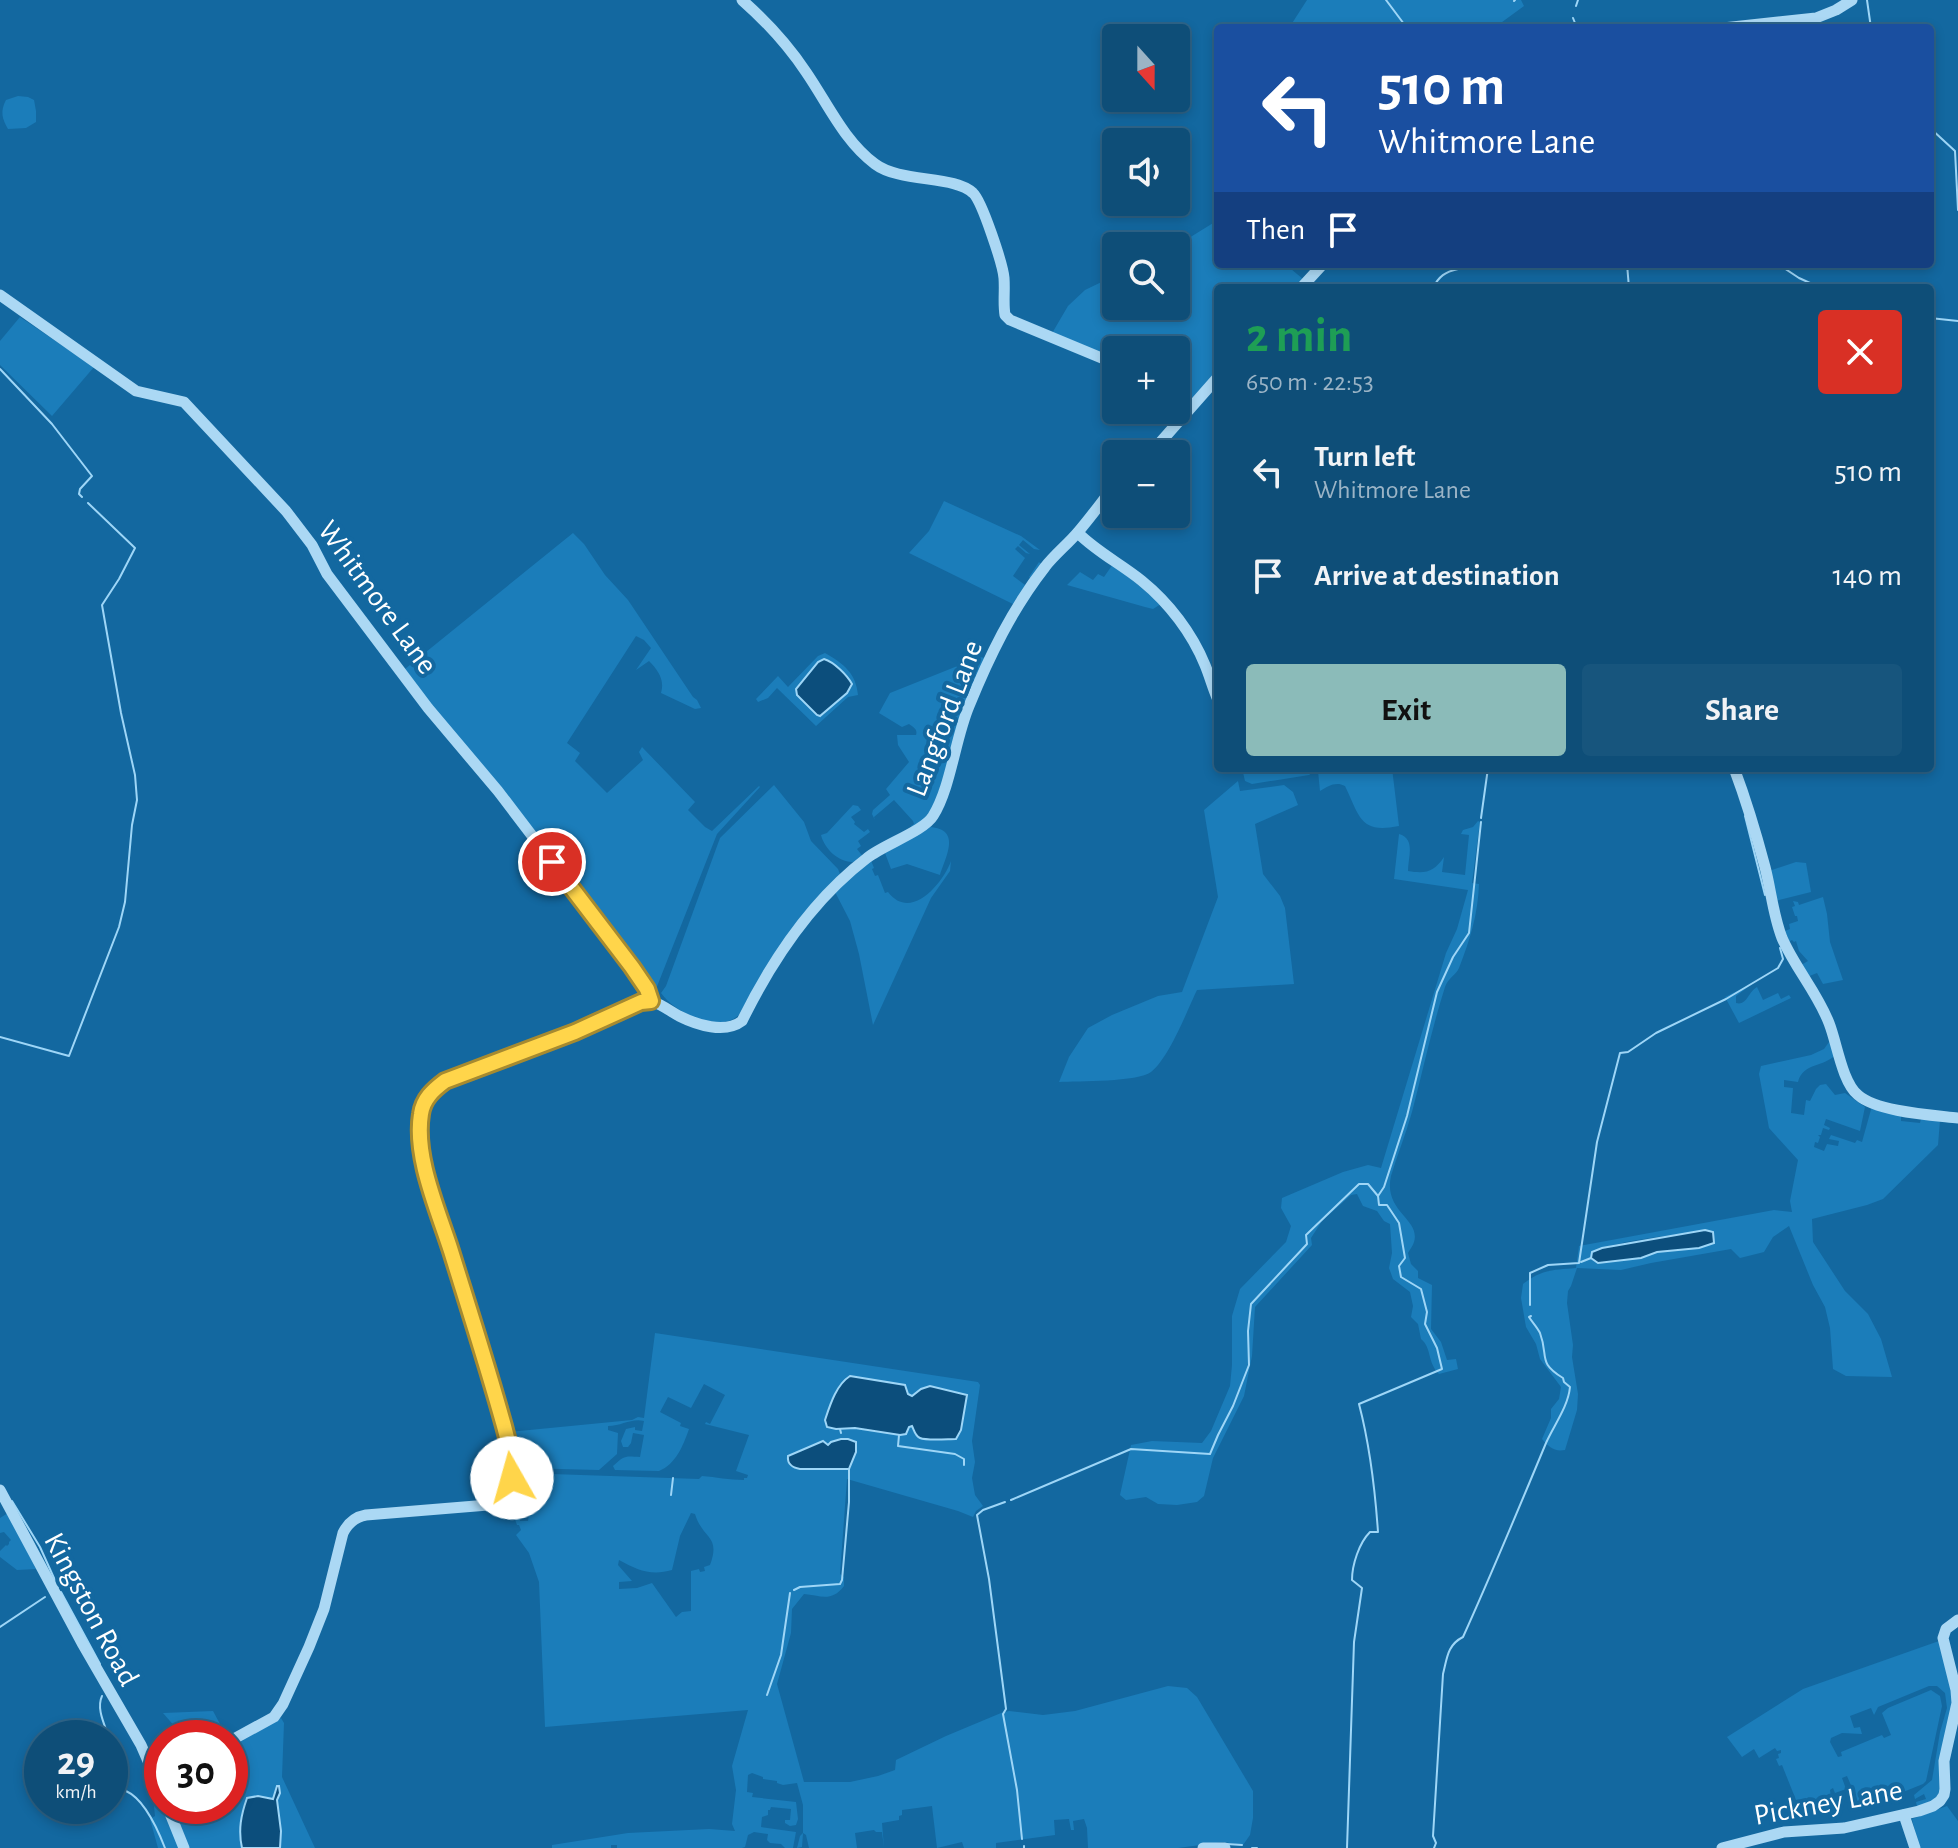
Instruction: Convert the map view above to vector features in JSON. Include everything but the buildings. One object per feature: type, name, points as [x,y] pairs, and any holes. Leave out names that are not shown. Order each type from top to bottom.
[{"type":"street","points":[[742,0],[785,43],[844,131],[873,162],[885,170],[912,178],[954,184],[973,193],[980,202],[1001,265],[1005,315],[1010,320],[1102,358]]},
{"type":"street","points":[[1760,24],[1816,18],[1852,0]]},
{"type":"street","points":[[1305,284],[1319,268]]},
{"type":"street","name":"Whitmore Lane","points":[[0,295],[136,391],[184,402],[263,485],[299,527],[327,574],[428,708],[498,791],[632,967],[651,1001]]},
{"type":"street","points":[[1190,408],[1214,381]]},
{"type":"street","points":[[1163,440],[1178,424]]},
{"type":"street","name":"Langford Lane","points":[[651,1001],[701,1025],[737,1025],[787,943],[821,901],[867,858],[930,821],[942,793],[960,729],[996,645],[1046,565],[1078,533],[1102,502]]},
{"type":"street","points":[[1078,533],[1095,549],[1140,579],[1178,618],[1195,645],[1214,690]]},
{"type":"street","points":[[1735,772],[1747,803],[1781,936],[1796,967],[1823,1007],[1852,1089],[1863,1100],[1901,1111],[1958,1118]]},
{"type":"street","points":[[248,1731],[274,1717],[283,1704],[324,1609],[343,1533],[349,1523],[366,1515],[488,1505],[503,1496],[512,1478],[513,1461],[504,1426],[425,1169],[420,1125],[427,1097],[445,1081],[460,1074],[556,1040],[641,1002],[651,1001]]},
{"type":"street","name":"Kingston Road","points":[[0,1490],[88,1655],[144,1750]]},
{"type":"street","name":"Pickney Lane","points":[[1722,1848],[1784,1832],[1832,1830],[1904,1815],[1940,1801],[1944,1795],[1944,1761],[1957,1703],[1943,1638],[1946,1629],[1958,1620]]},
{"type":"street","points":[[1904,1815],[1915,1848]]},
{"type":"street","points":[[174,1824],[184,1848]]},
{"type":"street","points":[[1203,1848],[1225,1848]]},
{"type":"shaded area","points":[[1307,0],[1521,0],[1524,6],[1499,24],[1292,24]]},
{"type":"shaded area","points":[[18,96],[34,100],[36,122],[26,128],[8,129],[3,108],[6,100]]},
{"type":"shaded area","points":[[1214,222],[1214,268],[1290,268],[1303,279],[1297,284],[1214,284],[1214,375],[1190,398],[1190,336],[1102,336],[1102,355],[1051,335],[1068,306],[1085,290],[1102,282],[1102,320],[1190,320],[1190,237]]},
{"type":"shaded area","points":[[20,317],[94,367],[52,416],[0,365],[0,341]]},
{"type":"shaded area","points":[[944,501],[1021,536],[1040,550],[1023,540],[1019,545],[1030,554],[1018,546],[1015,549],[1025,558],[1013,576],[1025,585],[1039,562],[1042,565],[1015,605],[909,553],[929,531]]},
{"type":"shaded area","points":[[573,533],[628,600],[701,708],[695,709],[661,693],[660,676],[649,661],[636,670],[651,648],[636,636],[567,743],[580,753],[575,761],[607,793],[643,760],[639,752],[642,747],[695,802],[688,810],[712,831],[760,787],[717,834],[656,989],[450,731],[405,669]]},
{"type":"shaded area","points":[[1113,564],[1161,604],[1153,609],[1067,585],[1080,572],[1093,580],[1098,574],[1104,577]]},
{"type":"shaded area","points":[[825,653],[843,665],[855,681],[858,695],[848,697],[816,726],[777,688],[768,698],[758,702],[756,699],[778,676],[788,687],[818,656]],"holes":[[[823,659],[852,686],[823,715],[818,716],[797,695]]]},
{"type":"shaded area","points":[[980,657],[985,658],[932,811],[924,821],[912,828],[913,821],[894,800],[874,817],[875,820],[872,814],[873,810],[890,795],[886,789],[909,762],[898,745],[897,735],[916,735],[915,728],[909,724],[902,727],[879,713],[890,693]]},
{"type":"shaded area","points":[[824,659],[840,669],[852,684],[847,693],[820,716],[797,695],[796,689]]},
{"type":"shaded area","points":[[1243,772],[1313,772],[1252,784],[1245,781]]},
{"type":"shaded area","points":[[1318,772],[1392,772],[1399,826],[1376,827],[1363,821],[1345,786],[1335,784],[1320,791]]},
{"type":"shaded area","points":[[1238,781],[1240,791],[1284,785],[1293,792],[1298,805],[1255,824],[1263,874],[1285,908],[1294,984],[1197,990],[1171,1045],[1151,1072],[1121,1079],[1059,1082],[1069,1057],[1088,1028],[1158,996],[1182,992],[1218,897],[1204,810]]},
{"type":"shaded area","points":[[774,785],[804,822],[811,841],[840,874],[739,1015],[720,1022],[697,1019],[676,1008],[661,993],[720,838]]},
{"type":"shaded area","points":[[853,805],[861,810],[851,817],[854,824],[864,832],[868,829],[870,832],[858,841],[861,846],[857,849],[864,858],[851,862],[832,853],[821,835],[827,833]]},
{"type":"shaded area","points":[[1478,821],[1472,883],[1479,884],[1473,927],[1459,968],[1445,987],[1390,1188],[1392,1198],[1415,1234],[1408,1253],[1411,1264],[1418,1271],[1418,1278],[1432,1285],[1431,1329],[1441,1342],[1447,1360],[1456,1359],[1458,1369],[1439,1374],[1435,1369],[1421,1339],[1418,1324],[1411,1317],[1413,1306],[1410,1292],[1393,1279],[1389,1268],[1392,1253],[1390,1224],[1377,1211],[1363,1206],[1357,1194],[1351,1195],[1322,1221],[1311,1238],[1312,1245],[1255,1307],[1252,1356],[1244,1396],[1213,1458],[1204,1496],[1197,1502],[1177,1505],[1158,1504],[1146,1497],[1126,1500],[1120,1495],[1131,1445],[1152,1441],[1202,1443],[1211,1431],[1230,1386],[1232,1316],[1240,1289],[1286,1242],[1291,1226],[1281,1208],[1282,1198],[1343,1172],[1368,1165],[1381,1168],[1468,890],[1394,879],[1399,834],[1409,844],[1408,871],[1429,871],[1444,857],[1442,872],[1465,875],[1469,835],[1461,834]]},
{"type":"shaded area","points":[[926,827],[937,828],[948,837],[948,851],[940,875],[907,864],[891,869],[885,853]]},
{"type":"shaded area","points":[[870,858],[875,876],[878,875],[885,893],[906,903],[916,901],[934,888],[951,861],[950,871],[931,898],[873,1025],[850,921],[835,892]]},
{"type":"shaded area","points":[[1796,862],[1806,863],[1811,892],[1775,901],[1769,871]]},
{"type":"shaded area","points":[[1823,897],[1830,942],[1843,980],[1823,984],[1817,973],[1807,977],[1801,965],[1808,961],[1799,951],[1796,941],[1788,942],[1782,932],[1790,929],[1789,924],[1798,921],[1792,907],[1795,906],[1793,901],[1799,905]]},
{"type":"shaded area","points":[[1755,982],[1736,996],[1736,1003],[1745,1001],[1757,987],[1763,1000],[1778,993],[1781,999],[1789,995],[1791,998],[1739,1023],[1725,997]]},
{"type":"shaded area","points":[[1832,1038],[1836,1054],[1804,1071],[1798,1082],[1784,1080],[1784,1087],[1793,1088],[1791,1113],[1804,1115],[1806,1100],[1810,1101],[1816,1089],[1826,1084],[1835,1095],[1845,1093],[1865,1107],[1860,1131],[1826,1119],[1824,1125],[1830,1128],[1823,1128],[1814,1147],[1824,1151],[1827,1144],[1838,1146],[1839,1141],[1829,1139],[1831,1135],[1855,1143],[1857,1140],[1862,1142],[1872,1106],[1901,1115],[1901,1121],[1920,1123],[1921,1119],[1940,1120],[1938,1145],[1883,1199],[1812,1219],[1813,1242],[1845,1291],[1868,1314],[1881,1339],[1892,1377],[1846,1376],[1833,1369],[1825,1307],[1789,1226],[1773,1237],[1764,1252],[1740,1258],[1731,1249],[1621,1270],[1577,1268],[1567,1303],[1578,1394],[1577,1410],[1565,1450],[1549,1447],[1542,1439],[1561,1387],[1540,1359],[1526,1327],[1521,1298],[1523,1284],[1542,1273],[1576,1268],[1579,1246],[1774,1210],[1792,1212],[1790,1201],[1798,1160],[1769,1128],[1759,1074],[1761,1066],[1811,1055],[1824,1049]],"holes":[[[1705,1230],[1713,1233],[1714,1242],[1699,1248],[1657,1252],[1641,1258],[1598,1263],[1592,1252],[1647,1238]]]},
{"type":"shaded area","points":[[1705,1230],[1713,1232],[1714,1243],[1699,1248],[1598,1263],[1591,1258],[1592,1252],[1602,1248]]},
{"type":"shaded area","points":[[655,1333],[978,1382],[972,1478],[975,1495],[983,1506],[973,1517],[847,1479],[840,1574],[844,1577],[844,1586],[830,1596],[804,1594],[792,1609],[791,1633],[777,1684],[804,1782],[850,1782],[878,1776],[895,1770],[896,1760],[1009,1711],[1043,1715],[1075,1711],[1168,1686],[1187,1688],[1197,1697],[1253,1791],[1250,1835],[1243,1845],[1223,1842],[1178,1848],[1088,1848],[1084,1819],[1073,1821],[1074,1830],[1071,1830],[1069,1819],[1054,1820],[1055,1835],[996,1843],[996,1848],[964,1848],[962,1842],[937,1848],[932,1806],[902,1810],[899,1820],[882,1823],[884,1848],[882,1832],[874,1830],[855,1833],[857,1848],[809,1848],[803,1833],[803,1805],[797,1783],[783,1785],[752,1773],[748,1775],[747,1792],[753,1793],[752,1797],[796,1802],[796,1825],[785,1823],[785,1820],[790,1820],[791,1809],[771,1807],[768,1815],[762,1817],[761,1827],[796,1832],[793,1848],[770,1843],[768,1834],[754,1832],[748,1835],[742,1848],[617,1848],[617,1845],[611,1845],[611,1848],[552,1848],[552,1845],[628,1833],[709,1829],[735,1831],[732,1824],[736,1790],[732,1766],[748,1710],[545,1727],[539,1582],[529,1553],[516,1535],[521,1530],[509,1502],[515,1514],[519,1512],[520,1521],[528,1521],[529,1514],[536,1512],[531,1489],[536,1488],[535,1480],[519,1481],[519,1489],[510,1495],[514,1482],[522,1473],[699,1479],[702,1476],[744,1480],[748,1475],[736,1471],[749,1435],[705,1424],[710,1424],[725,1395],[704,1384],[691,1408],[668,1397],[660,1412],[689,1429],[674,1459],[659,1471],[615,1470],[613,1466],[625,1457],[640,1457],[644,1435],[633,1433],[628,1447],[623,1447],[621,1441],[626,1429],[635,1427],[635,1430],[642,1431],[644,1421],[608,1426],[608,1430],[618,1433],[617,1454],[599,1470],[522,1468],[509,1432],[644,1418]],"holes":[[[845,1379],[905,1385],[912,1396],[930,1386],[967,1395],[915,1434],[912,1426],[900,1435],[844,1428],[825,1420]],[[848,1439],[857,1446],[850,1468],[815,1469],[788,1456],[821,1443],[830,1445],[831,1442]],[[691,1513],[695,1514],[712,1543],[713,1555],[710,1565],[704,1567],[705,1571],[691,1571],[691,1611],[682,1612],[676,1617],[652,1583],[619,1589],[619,1582],[632,1581],[618,1565],[619,1560],[644,1571],[672,1570],[680,1536]]]},
{"type":"shaded area","points":[[850,1376],[905,1385],[912,1396],[930,1386],[967,1395],[961,1430],[956,1439],[932,1440],[918,1437],[912,1426],[906,1434],[900,1435],[827,1427],[825,1420],[834,1396]]},
{"type":"shaded area","points":[[841,1439],[856,1442],[856,1452],[849,1469],[800,1469],[788,1461],[788,1456],[823,1441],[828,1445]]},
{"type":"shaded area","points":[[8,1513],[36,1569],[17,1570],[0,1557],[0,1551],[11,1540],[4,1532],[0,1533],[0,1518]]},
{"type":"shaded area","points":[[1939,1641],[1954,1706],[1942,1790],[1933,1801],[1917,1807],[1916,1802],[1926,1799],[1924,1794],[1915,1799],[1914,1795],[1932,1780],[1947,1708],[1945,1693],[1937,1686],[1929,1686],[1878,1707],[1874,1715],[1871,1708],[1850,1716],[1854,1728],[1860,1727],[1862,1734],[1842,1733],[1831,1738],[1838,1757],[1842,1756],[1841,1752],[1882,1735],[1884,1738],[1891,1735],[1882,1713],[1888,1708],[1931,1690],[1940,1696],[1942,1706],[1926,1781],[1861,1809],[1847,1776],[1842,1778],[1846,1789],[1835,1793],[1833,1788],[1830,1790],[1831,1797],[1800,1810],[1782,1765],[1779,1766],[1776,1759],[1781,1750],[1775,1748],[1759,1758],[1754,1749],[1742,1757],[1727,1737],[1803,1689]]},
{"type":"shaded area","points":[[213,1711],[218,1720],[169,1720],[163,1713]]},
{"type":"shaded area","points":[[281,1718],[284,1723],[282,1777],[315,1848],[280,1848],[278,1786],[274,1800],[248,1798],[248,1735]]},
{"type":"shaded area","points":[[279,1786],[280,1848],[242,1848],[241,1824],[248,1824],[248,1798],[273,1799]]},
{"type":"shaded area","points":[[1947,1806],[1958,1821],[1958,1848],[1919,1848],[1912,1819]]},
{"type":"shaded area","points":[[151,1824],[241,1824],[242,1848],[158,1848]]},
{"type":"shaded area","points":[[803,1833],[802,1847],[797,1848]]},
{"type":"waterway","points":[[1386,0],[1404,24]]},
{"type":"waterway","points":[[1576,6],[1578,0]]},
{"type":"waterway","points":[[1867,0],[1870,24]]},
{"type":"waterway","points":[[1573,18],[1575,24]]},
{"type":"waterway","points":[[1934,132],[1955,151],[1958,210]]},
{"type":"waterway","points":[[1436,284],[1446,273],[1458,268]]},
{"type":"waterway","points":[[1627,268],[1629,284]]},
{"type":"waterway","points":[[1784,268],[1812,284]]},
{"type":"waterway","points":[[1934,318],[1958,321]]},
{"type":"waterway","points":[[0,369],[52,424],[92,476],[80,489],[82,497]]},
{"type":"waterway","points":[[0,1037],[69,1056],[119,927],[125,902],[137,800],[135,775],[102,605],[135,548],[88,503]]},
{"type":"waterway","points":[[1481,818],[1487,772]]},
{"type":"waterway","points":[[1745,816],[1765,895]]},
{"type":"waterway","points":[[1347,1848],[1354,1642],[1362,1588],[1352,1580],[1352,1574],[1363,1542],[1370,1532],[1378,1532],[1372,1468],[1359,1404],[1442,1369],[1437,1348],[1425,1324],[1427,1312],[1421,1289],[1401,1277],[1399,1266],[1405,1258],[1399,1223],[1387,1205],[1379,1205],[1378,1196],[1384,1187],[1407,1116],[1437,992],[1453,957],[1469,933],[1481,822]]},
{"type":"waterway","points":[[1530,1305],[1530,1273],[1548,1265],[1579,1263],[1597,1142],[1620,1053],[1628,1052],[1656,1033],[1726,999],[1778,968],[1783,959],[1780,948]]},
{"type":"waterway","points":[[1011,1500],[1131,1449],[1210,1454],[1249,1365],[1251,1304],[1307,1244],[1306,1235],[1359,1184],[1368,1184],[1378,1196]]},
{"type":"waterway","points":[[1581,1262],[1591,1258]]},
{"type":"waterway","points":[[1434,1848],[1443,1674],[1447,1658],[1454,1644],[1463,1637],[1569,1394],[1570,1387],[1547,1363],[1543,1341],[1531,1316]]},
{"type":"waterway","points":[[840,1429],[841,1433]]},
{"type":"waterway","points":[[899,1435],[898,1446],[955,1454],[964,1459],[964,1465]]},
{"type":"waterway","points":[[794,1590],[840,1584],[842,1580],[849,1469]]},
{"type":"waterway","points":[[671,1495],[673,1478]]},
{"type":"waterway","points":[[12,1501],[40,1547],[58,1587]]},
{"type":"waterway","points":[[510,1502],[515,1515]]},
{"type":"waterway","points":[[1005,1502],[977,1515],[989,1579],[1006,1709],[1003,1714],[1017,1790],[1022,1839]]},
{"type":"waterway","points":[[61,1592],[100,1664]]},
{"type":"waterway","points":[[767,1695],[781,1655],[790,1593]]},
{"type":"waterway","points":[[0,1627],[45,1597]]},
{"type":"waterway","points":[[102,1696],[103,1720]]},
{"type":"waterway","points":[[128,1792],[144,1808],[165,1848]]},
{"type":"waterway","points":[[1227,1844],[1242,1845]]},
{"type":"waterway","points":[[1252,1848],[1257,1848]]},
{"type":"route","points":[[512,1478],[513,1461],[504,1426],[425,1169],[420,1125],[427,1097],[445,1081],[556,1040],[641,1002],[651,1001],[632,967],[552,862]]}]
